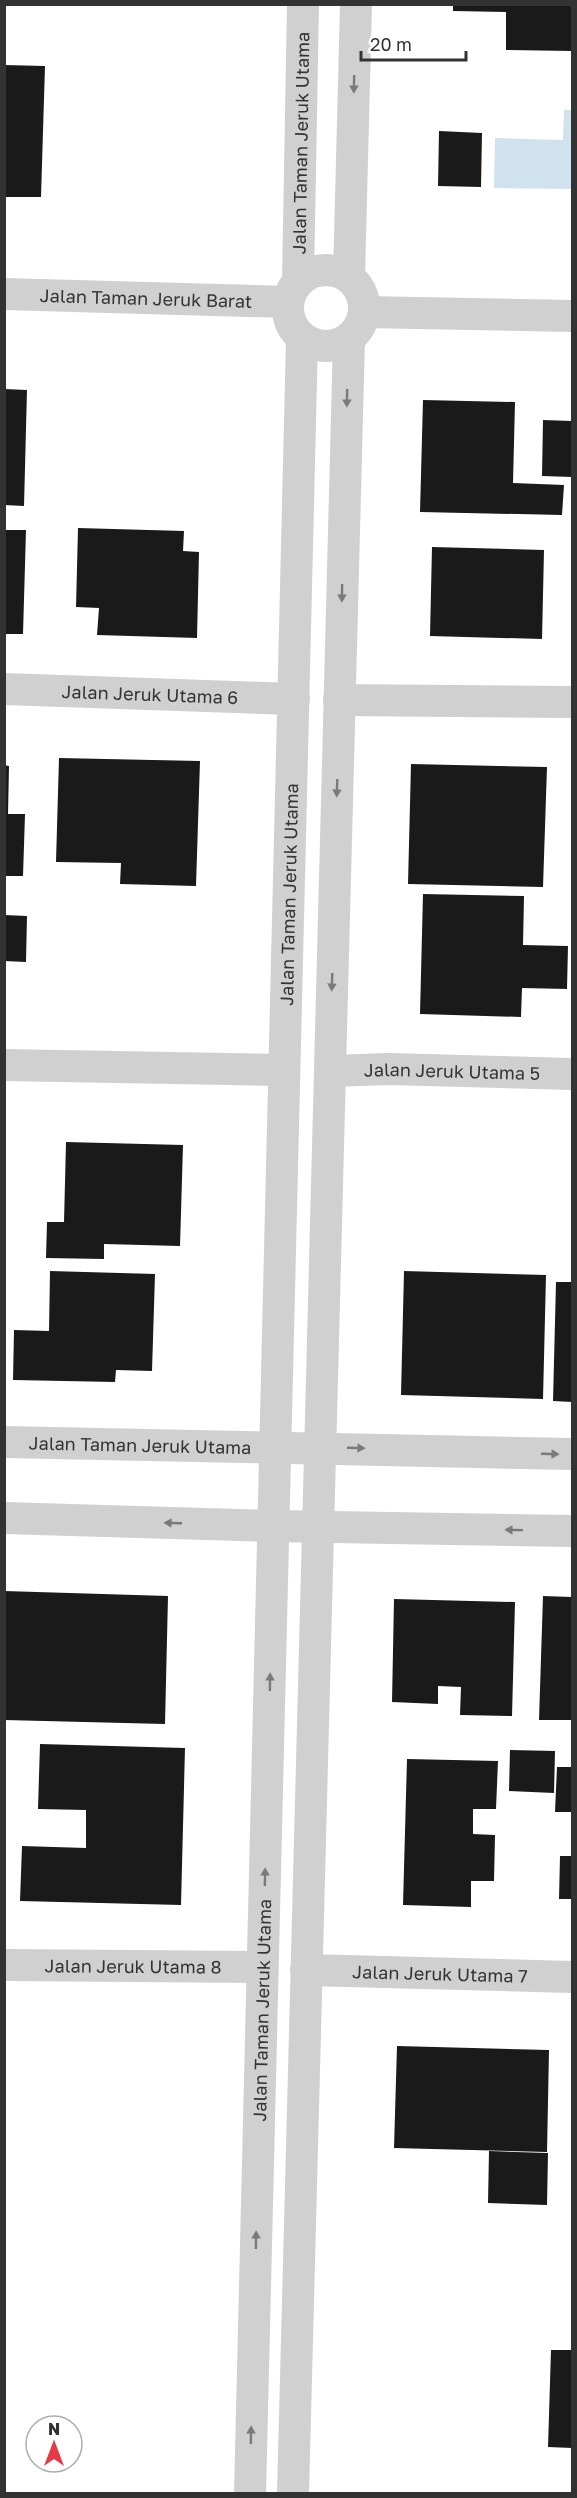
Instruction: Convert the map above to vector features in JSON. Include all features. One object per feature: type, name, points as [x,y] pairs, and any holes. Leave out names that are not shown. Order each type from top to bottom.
[{"type":"street","name":"Jalan Taman Jeruk Utama","points":[[293,291],[303,4]]},
{"type":"street","points":[[349,277],[356,4]]},
{"type":"street","points":[[323,269],[337,270],[358,286],[364,299],[365,312],[360,328],[349,339],[333,346],[317,346],[302,339],[292,328],[288,315],[293,291],[309,273],[323,269]]},
{"type":"street","name":"Jalan Taman Jeruk Barat","points":[[4,294],[293,291]]},
{"type":"street","points":[[365,312],[573,316]]},
{"type":"street","name":"Jalan Taman Jeruk Utama","points":[[250,2493],[302,339]]},
{"type":"street","points":[[293,2493],[349,339]]},
{"type":"street","name":"Jalan Jeruk Utama 6","points":[[4,689],[294,699]]},
{"type":"street","points":[[339,700],[573,702]]},
{"type":"street","points":[[4,1065],[284,1070]]},
{"type":"street","name":"Jalan Jeruk Utama 5","points":[[330,1071],[389,1069],[573,1074]]},
{"type":"street","name":"Jalan Taman Jeruk Utama","points":[[4,1442],[573,1454]]},
{"type":"street","points":[[4,1518],[273,1526],[573,1531]]},
{"type":"street","name":"Jalan Jeruk Utama 8","points":[[4,1965],[262,1967]]},
{"type":"street","name":"Jalan Jeruk Utama 7","points":[[306,1970],[573,1977]]},
{"type":"water","points":[[564,110],[572,110],[572,189],[494,188],[495,138],[563,140]]},
{"type":"building","points":[[453,4],[572,4],[572,51],[506,50],[506,12],[453,11]]},
{"type":"building","points":[[4,65],[45,66],[41,197],[4,197]]},
{"type":"building","points":[[439,131],[482,133],[481,187],[438,186]]},
{"type":"building","points":[[4,389],[27,390],[24,506],[4,505]]},
{"type":"building","points":[[423,400],[515,402],[513,483],[564,485],[562,515],[420,512]]},
{"type":"building","points":[[543,420],[572,421],[572,477],[542,476]]},
{"type":"building","points":[[78,528],[184,531],[183,551],[199,552],[197,638],[97,635],[99,608],[76,607]]},
{"type":"building","points":[[4,530],[26,530],[23,634],[4,634]]},
{"type":"building","points":[[432,547],[544,550],[542,639],[430,636]]},
{"type":"building","points":[[59,758],[200,761],[196,886],[120,884],[121,863],[56,862]]},
{"type":"building","points":[[411,764],[547,767],[543,887],[408,884]]},
{"type":"building","points":[[4,765],[9,766],[8,814],[25,814],[23,876],[4,876]]},
{"type":"building","points":[[423,894],[524,896],[523,945],[568,946],[567,989],[522,988],[521,1017],[420,1014]]},
{"type":"building","points":[[4,915],[27,916],[26,962],[4,961]]},
{"type":"building","points":[[66,1142],[183,1145],[180,1246],[104,1244],[104,1259],[46,1258],[47,1222],[64,1222]]},
{"type":"building","points":[[50,1271],[155,1274],[152,1371],[116,1370],[115,1382],[13,1380],[14,1330],[49,1331]]},
{"type":"building","points":[[404,1271],[546,1275],[543,1399],[401,1395]]},
{"type":"building","points":[[556,1282],[572,1282],[572,1402],[553,1401]]},
{"type":"building","points":[[4,1591],[168,1596],[165,1724],[4,1720]]},
{"type":"building","points":[[543,1596],[572,1597],[572,1720],[539,1720]]},
{"type":"building","points":[[394,1599],[515,1602],[512,1716],[460,1715],[461,1687],[438,1686],[438,1704],[392,1702]]},
{"type":"building","points":[[40,1744],[185,1748],[181,1905],[20,1901],[22,1846],[86,1848],[86,1810],[38,1809]]},
{"type":"building","points":[[510,1750],[555,1751],[554,1793],[509,1791]]},
{"type":"building","points":[[407,1759],[498,1761],[496,1809],[473,1809],[473,1834],[495,1835],[494,1881],[471,1881],[471,1907],[403,1905]]},
{"type":"building","points":[[557,1767],[572,1767],[572,1812],[555,1812]]},
{"type":"building","points":[[560,1856],[572,1856],[572,1899],[559,1899]]},
{"type":"building","points":[[397,2046],[549,2050],[547,2152],[394,2148]]},
{"type":"building","points":[[489,2151],[548,2153],[547,2205],[488,2203]]},
{"type":"building","points":[[551,2350],[572,2350],[572,2448],[548,2447]]}]
